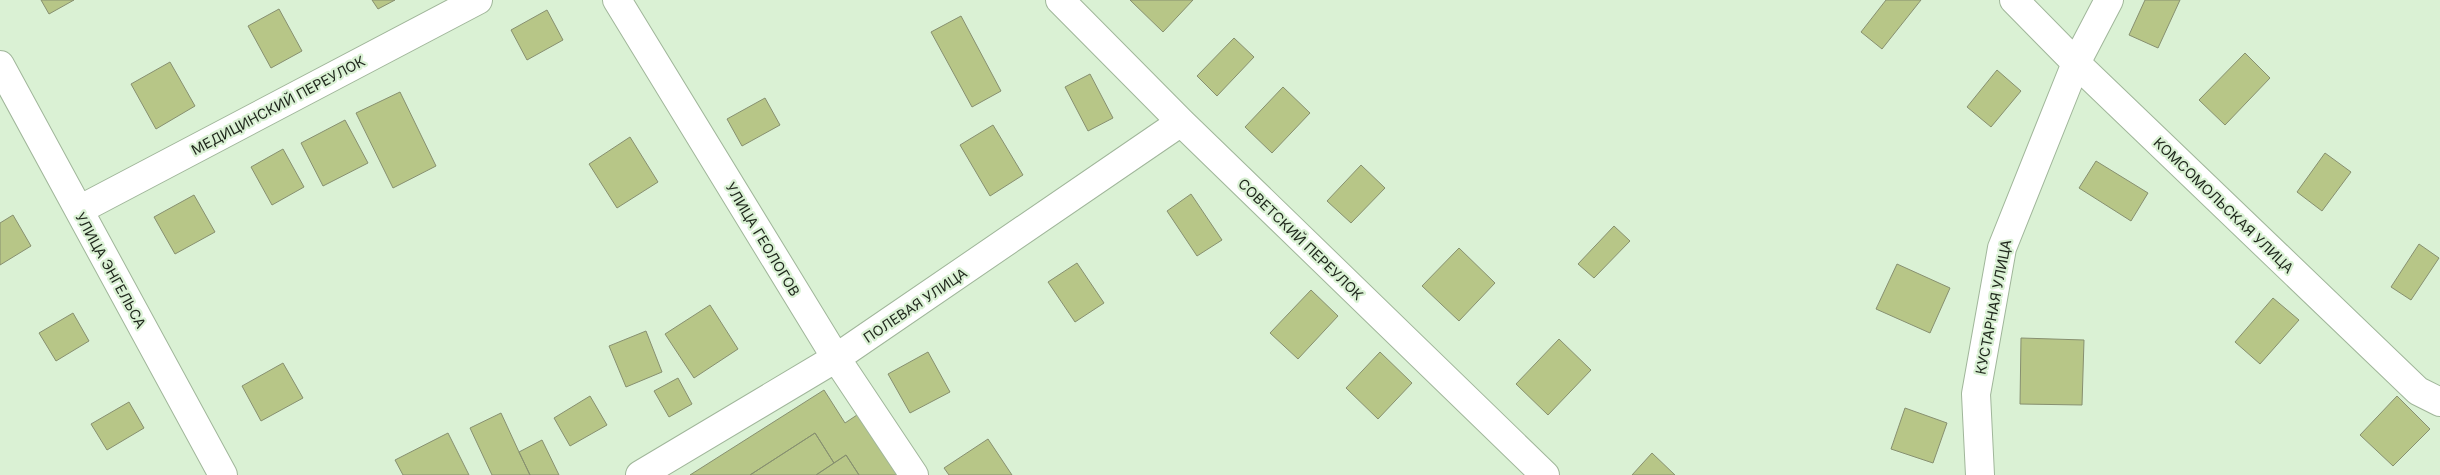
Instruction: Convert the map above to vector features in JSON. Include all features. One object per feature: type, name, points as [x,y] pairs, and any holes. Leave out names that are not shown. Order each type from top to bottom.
[{"type":"street","name":"МЕДИЦИНСКИЙ ПЕРЕУЛОК","points":[[79,210],[478,0]]},
{"type":"street","name":"УЛИЦА ГЕОЛОГОВ","points":[[617,0],[836,358],[914,475]]},
{"type":"street","name":"СОВЕТСКИЙ ПЕРЕУЛОК","points":[[1060,0],[1182,122],[1545,475]]},
{"type":"street","name":"КОМСОМОЛЬСКАЯ УЛИЦА","points":[[2014,0],[2418,391],[2440,402]]},
{"type":"street","name":"КУСТАРНАЯ УЛИЦА","points":[[1980,475],[1976,394],[2002,248],[2076,62],[2109,0]]},
{"type":"street","name":"УЛИЦА ЭНГЕЛЬСА","points":[[0,65],[223,475]]},
{"type":"street","name":"ПОЛЕВАЯ УЛИЦА","points":[[640,475],[836,358],[1182,122]]},
{"type":"building","points":[[41,0],[74,0],[49,14]]},
{"type":"building","points":[[372,0],[395,0],[378,9]]},
{"type":"building","points":[[1130,0],[1193,0],[1163,32]]},
{"type":"building","points":[[1886,0],[1921,0],[1882,49],[1861,32]]},
{"type":"building","points":[[2145,0],[2180,0],[2158,48],[2129,35]]},
{"type":"building","points":[[279,9],[302,51],[271,68],[248,26]]},
{"type":"building","points":[[547,10],[563,40],[527,60],[511,30]]},
{"type":"building","points":[[961,16],[1001,91],[972,107],[931,32]]},
{"type":"building","points":[[1234,38],[1254,57],[1217,96],[1197,76]]},
{"type":"building","points":[[2245,53],[2270,78],[2225,125],[2199,100]]},
{"type":"building","points":[[170,62],[195,106],[156,129],[131,84]]},
{"type":"building","points":[[1997,70],[2021,91],[1991,127],[1967,107]]},
{"type":"building","points":[[1090,74],[1113,118],[1088,131],[1065,87]]},
{"type":"building","points":[[1283,87],[1310,113],[1272,153],[1245,127]]},
{"type":"building","points":[[400,92],[436,166],[393,188],[356,113]]},
{"type":"building","points":[[765,98],[780,125],[742,146],[727,119]]},
{"type":"building","points":[[345,120],[368,163],[323,186],[301,143]]},
{"type":"building","points":[[993,125],[1023,175],[990,196],[960,145]]},
{"type":"building","points":[[630,137],[658,182],[617,208],[589,164]]},
{"type":"building","points":[[283,149],[304,187],[272,205],[251,167]]},
{"type":"building","points":[[2325,153],[2351,172],[2322,211],[2297,192]]},
{"type":"building","points":[[2096,161],[2148,193],[2131,221],[2079,188]]},
{"type":"building","points":[[1361,165],[1385,188],[1351,223],[1327,201]]},
{"type":"building","points":[[1191,194],[1222,240],[1197,256],[1167,211]]},
{"type":"building","points":[[194,195],[215,232],[175,254],[154,217]]},
{"type":"building","points":[[13,215],[31,246],[0,265],[0,223]]},
{"type":"building","points":[[1614,226],[1630,241],[1594,278],[1578,264]]},
{"type":"building","points":[[2419,244],[2439,258],[2411,300],[2391,287]]},
{"type":"building","points":[[1459,248],[1495,283],[1459,321],[1422,286]]},
{"type":"building","points":[[1077,263],[1104,303],[1075,322],[1048,282]]},
{"type":"building","points":[[1897,264],[1950,288],[1930,333],[1876,309]]},
{"type":"building","points":[[1311,290],[1338,316],[1298,359],[1270,333]]},
{"type":"building","points":[[2273,298],[2299,320],[2260,364],[2235,342]]},
{"type":"building","points":[[710,305],[738,349],[694,378],[665,334]]},
{"type":"building","points":[[73,313],[89,341],[56,361],[39,333]]},
{"type":"building","points":[[646,331],[662,372],[626,387],[609,346]]},
{"type":"building","points":[[2021,338],[2084,340],[2082,405],[2020,404]]},
{"type":"building","points":[[1559,339],[1591,370],[1548,415],[1516,384]]},
{"type":"building","points":[[928,352],[950,392],[910,413],[888,374]]},
{"type":"building","points":[[1380,352],[1412,383],[1378,419],[1346,388]]},
{"type":"building","points":[[283,363],[303,398],[261,421],[242,386]]},
{"type":"building","points":[[678,378],[692,404],[669,417],[654,391]]},
{"type":"building","points":[[824,390],[845,423],[860,413],[899,475],[859,475],[846,455],[834,463],[815,433],[750,475],[690,475]]},
{"type":"building","points":[[590,396],[607,425],[570,446],[554,418]]},
{"type":"building","points":[[2397,396],[2430,429],[2393,466],[2360,435]]},
{"type":"building","points":[[129,402],[144,428],[107,450],[91,424]]},
{"type":"building","points":[[1905,408],[1947,423],[1933,463],[1891,449]]},
{"type":"building","points":[[501,413],[530,475],[492,475],[470,428]]},
{"type":"building","points":[[448,433],[469,475],[403,475],[395,460]]},
{"type":"building","points":[[815,433],[834,463],[816,475],[750,475]]},
{"type":"building","points":[[988,439],[1012,475],[949,475],[944,468]]},
{"type":"building","points":[[542,440],[559,475],[530,475],[519,452]]},
{"type":"building","points":[[1652,453],[1675,475],[1632,475]]},
{"type":"building","points":[[846,455],[859,475],[816,475]]}]
